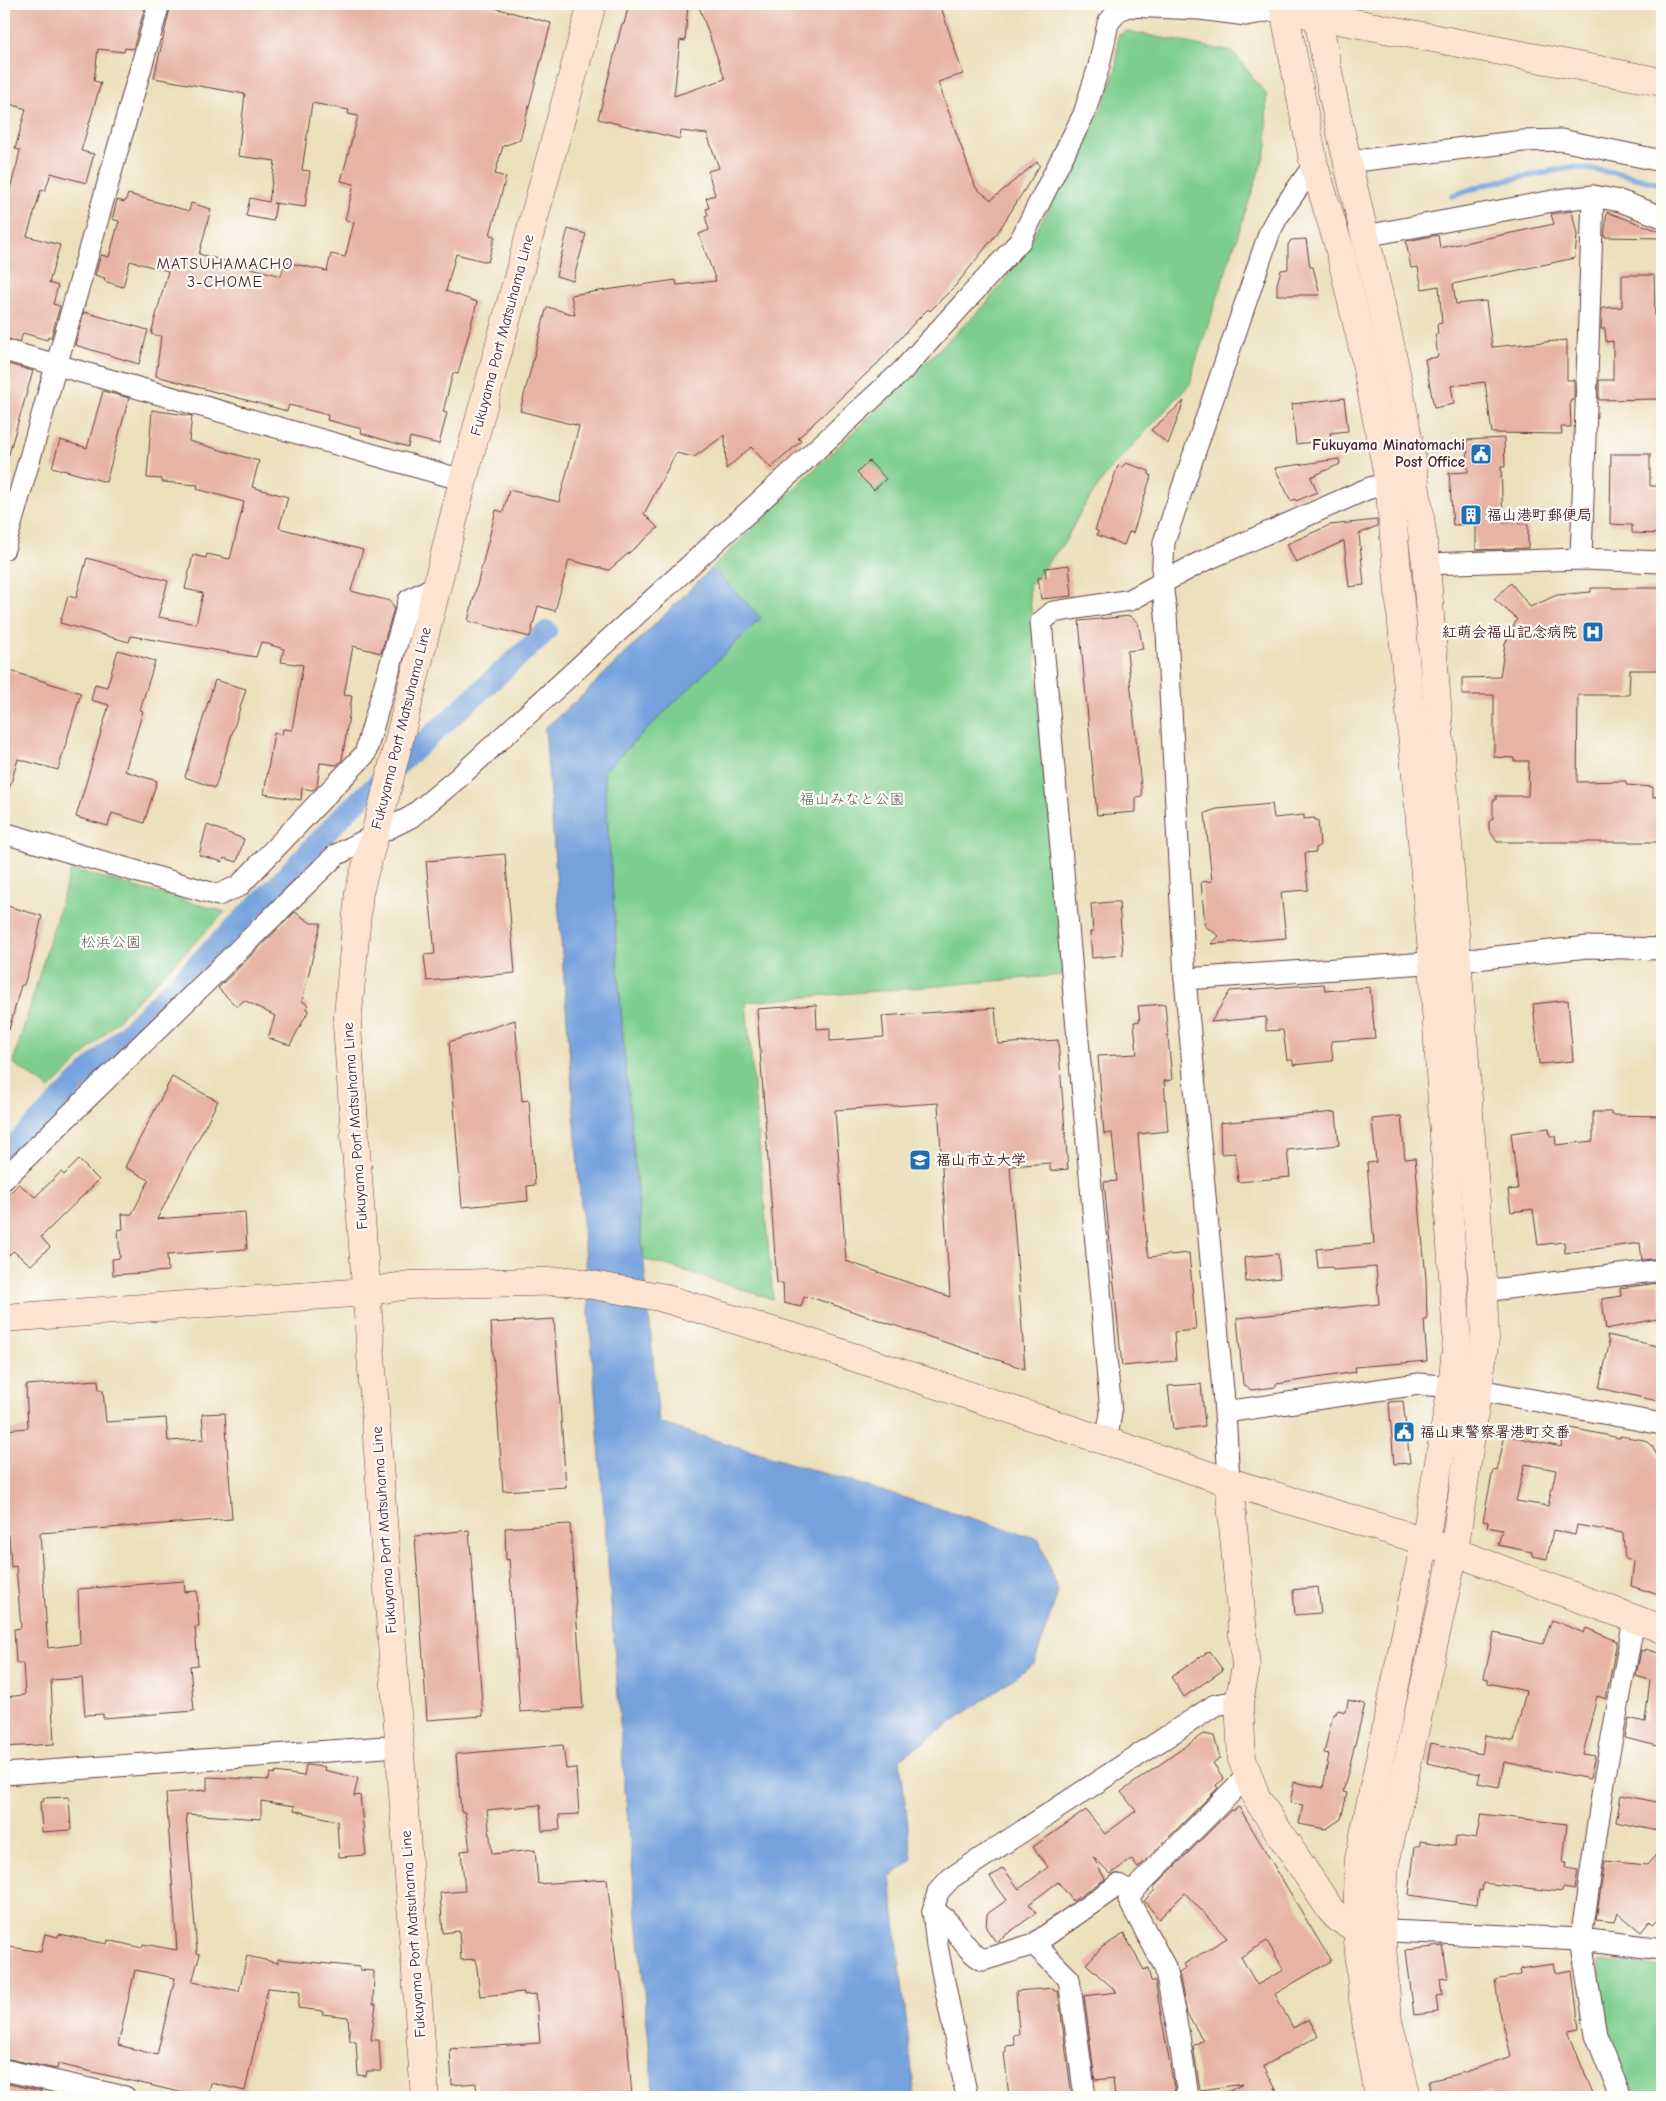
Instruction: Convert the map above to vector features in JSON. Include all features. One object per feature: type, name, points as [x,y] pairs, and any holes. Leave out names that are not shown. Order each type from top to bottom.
[{"type":"street","points":[[4,549],[58,366],[159,4]]},
{"type":"street","name":"Fukuyama Port Matsuhama Line","points":[[425,2097],[347,1026],[359,892],[375,837],[463,480],[592,4]]},
{"type":"street","points":[[1278,5],[1314,164],[1340,247],[1364,352],[1389,482],[1483,1291],[1485,1339],[1454,1552],[1369,1930],[1364,2010],[1375,2095]]},
{"type":"street","points":[[4,1179],[336,855],[375,837],[411,817],[458,778],[902,372],[1020,241],[1084,114],[1099,66],[1108,13],[1128,6],[1200,9],[1246,15],[1278,5],[1317,11],[1662,82]]},
{"type":"street","points":[[1317,11],[1331,94],[1390,345],[1415,473],[1426,564],[1445,962],[1457,1339],[1452,1387],[1425,1541],[1359,1860],[1369,1930],[1388,2021],[1407,2097]]},
{"type":"street","points":[[1347,162],[1523,141],[1561,140],[1662,161]]},
{"type":"street","points":[[1314,164],[1278,216],[1270,231],[1164,542],[1162,584],[1166,614],[1185,980],[1225,1412],[1229,1482],[1246,1667],[1239,1701],[1242,1759],[1257,1799],[1330,1909],[1338,1918],[1369,1930],[1581,1939],[1662,1949]]},
{"type":"street","points":[[1365,236],[1558,200],[1593,196],[1620,201],[1662,217]]},
{"type":"street","points":[[1581,559],[1593,196]]},
{"type":"street","points":[[4,350],[463,480]]},
{"type":"street","points":[[1106,1442],[1111,1413],[1041,622],[1052,612],[1130,600],[1199,563],[1367,489],[1389,482]]},
{"type":"street","points":[[1426,564],[1581,559],[1662,562]]},
{"type":"street","points":[[4,833],[218,896],[239,886],[365,754],[410,600],[436,586]]},
{"type":"street","points":[[1185,980],[1445,962],[1588,947],[1662,949]]},
{"type":"street","points":[[1483,1291],[1662,1270]]},
{"type":"street","points":[[4,1318],[366,1292],[409,1285],[570,1281],[660,1297],[802,1340],[1229,1482],[1425,1541],[1662,1629]]},
{"type":"street","points":[[1225,1412],[1419,1384],[1452,1387]]},
{"type":"street","points":[[1479,1390],[1662,1424]]},
{"type":"street","points":[[1621,2097],[1596,2035],[1581,1939],[1605,1775],[1634,1620]]},
{"type":"street","points":[[966,2097],[937,1946],[933,1911],[938,1892],[952,1878],[1215,1704],[1239,1701]]},
{"type":"street","points":[[4,1774],[399,1746]]},
{"type":"street","points":[[1188,2097],[1179,2036],[1164,1967],[1129,1900],[1132,1892],[1247,1776]]},
{"type":"street","points":[[933,1911],[946,1917],[971,1954],[983,1960],[1034,1944],[1118,1885],[1132,1892]]},
{"type":"street","points":[[1034,1944],[1069,1979],[1085,2097]]},
{"type":"street","points":[[4,2070],[124,2097]]},
{"type":"green space","name":"福山みなと公園","points":[[1127,31],[1233,52],[1266,94],[1267,147],[1190,384],[1108,472],[1081,511],[1066,540],[1029,587],[1063,975],[746,1002],[773,1299],[677,1268],[644,1260],[624,1051],[604,771],[761,618],[712,568],[984,306],[1009,274],[1068,178],[1104,102],[1116,70],[1118,35]]},
{"type":"green space","name":"松浜公園","points":[[71,869],[225,912],[50,1089],[13,1063]]},
{"type":"green space","points":[[1598,1960],[1662,1967],[1662,2097],[1637,2097],[1614,2054],[1601,2000]]},
{"type":"water","points":[[712,568],[761,618],[604,771],[624,1051],[659,1423],[1039,1539],[1058,1592],[1034,1664],[900,1759],[912,1860],[890,1877],[915,2097],[654,2097],[625,1790],[545,728],[584,694]]},
{"type":"building","points":[[4,4],[146,4],[133,49],[125,48],[124,52],[98,49],[94,81],[101,83],[81,151],[94,154],[86,183],[51,173],[45,191],[41,190],[27,236],[60,245],[49,283],[58,286],[53,304],[60,306],[51,338],[48,337],[47,340],[23,333],[20,342],[4,338],[4,209],[17,164],[20,150],[15,149],[26,109],[4,102]]},
{"type":"building","points":[[171,4],[480,4],[551,23],[520,140],[503,146],[495,174],[506,177],[490,235],[495,236],[488,262],[456,254],[446,291],[477,302],[458,374],[453,373],[443,412],[447,413],[439,444],[410,437],[408,447],[361,433],[362,429],[327,420],[328,415],[289,405],[287,411],[156,376],[161,336],[151,334],[168,271],[130,261],[123,287],[104,281],[105,278],[95,275],[101,255],[109,257],[119,221],[112,219],[117,200],[125,202],[128,194],[189,211],[191,203],[211,209],[199,254],[281,276],[285,262],[327,271],[331,254],[345,257],[354,222],[345,220],[354,184],[341,181],[358,116],[348,114],[349,110],[312,103],[302,170],[310,171],[305,207],[273,203],[276,204],[273,221],[246,216],[250,198],[269,202],[275,161],[238,156],[245,94],[154,78]]},
{"type":"building","points":[[629,4],[688,4],[685,41],[680,40],[674,96],[725,79],[698,4],[940,4],[963,74],[938,82],[976,188],[991,200],[1037,162],[1040,165],[998,232],[956,285],[930,311],[928,309],[879,362],[798,438],[801,441],[771,468],[751,447],[726,469],[725,435],[694,457],[676,453],[644,514],[658,528],[609,570],[569,560],[555,611],[538,606],[530,637],[468,621],[496,510],[503,512],[509,490],[559,502],[579,426],[520,411],[546,310],[548,307],[575,315],[571,295],[676,280],[677,285],[716,281],[699,234],[709,230],[705,216],[708,215],[706,209],[709,208],[706,198],[715,195],[708,171],[719,168],[707,134],[681,131],[680,139],[598,119],[622,24],[624,24]]},
{"type":"building","points":[[1572,211],[1577,235],[1575,258],[1453,284],[1456,304],[1486,301],[1492,347],[1567,340],[1567,380],[1574,380],[1574,400],[1570,400],[1571,427],[1561,427],[1562,434],[1492,433],[1485,382],[1451,386],[1454,404],[1434,408],[1425,359],[1438,357],[1435,334],[1438,334],[1437,324],[1442,323],[1439,286],[1422,289],[1418,267],[1411,268],[1406,241],[1438,235],[1440,248],[1554,224],[1551,214]]},
{"type":"building","points":[[1607,212],[1662,232],[1662,238],[1604,237]]},
{"type":"building","points":[[568,229],[586,234],[573,281],[556,276]]},
{"type":"building","points":[[1306,239],[1310,267],[1313,267],[1320,295],[1277,295],[1277,284],[1281,270],[1288,269],[1288,245],[1291,240]]},
{"type":"building","points":[[1622,275],[1654,275],[1655,316],[1662,316],[1662,399],[1599,400],[1599,380],[1613,380],[1613,341],[1606,342],[1605,329],[1601,329],[1602,308],[1622,307]]},
{"type":"building","points":[[84,312],[148,330],[139,364],[75,345]]},
{"type":"building","points":[[4,363],[33,371],[8,457],[4,456]]},
{"type":"building","points":[[103,391],[129,398],[106,482],[52,467],[60,440],[87,448]]},
{"type":"building","points":[[1344,398],[1348,431],[1330,433],[1331,440],[1296,444],[1292,404]]},
{"type":"building","points":[[1184,401],[1168,444],[1151,430]]},
{"type":"building","points":[[152,410],[192,416],[189,441],[259,461],[252,487],[288,497],[279,528],[363,550],[351,591],[390,601],[394,608],[381,653],[353,646],[344,695],[352,696],[342,760],[337,765],[320,763],[317,786],[313,790],[302,788],[301,800],[264,794],[274,733],[282,735],[283,729],[292,730],[303,665],[281,662],[284,649],[261,642],[256,657],[131,636],[129,642],[60,623],[68,596],[76,598],[87,558],[168,581],[158,617],[196,624],[203,593],[185,589],[193,555],[206,558],[207,554],[230,559],[244,502],[197,489],[198,485],[162,482],[162,479],[147,478]]},
{"type":"building","points":[[1504,438],[1505,467],[1501,467],[1503,523],[1528,524],[1528,548],[1476,550],[1476,524],[1453,525],[1449,473],[1468,472],[1467,440]]},
{"type":"building","points":[[1611,454],[1650,454],[1650,486],[1662,486],[1662,534],[1632,533],[1632,525],[1610,524]]},
{"type":"building","points":[[1339,459],[1340,464],[1311,477],[1317,492],[1296,501],[1295,499],[1291,501],[1275,468]]},
{"type":"building","points":[[869,461],[886,479],[874,490],[857,473]]},
{"type":"building","points":[[1126,463],[1149,471],[1151,476],[1133,533],[1129,532],[1124,545],[1097,535],[1098,531],[1095,530],[1118,466],[1122,467]]},
{"type":"building","points":[[1377,520],[1377,526],[1359,534],[1364,585],[1349,587],[1344,541],[1296,563],[1287,544],[1330,525]]},
{"type":"building","points":[[1069,565],[1072,596],[1041,599],[1038,578],[1046,577],[1045,568]]},
{"type":"building","points":[[1511,583],[1530,607],[1557,595],[1591,592],[1591,588],[1662,588],[1662,670],[1630,670],[1629,695],[1578,695],[1577,782],[1626,781],[1626,785],[1653,787],[1653,797],[1662,796],[1662,842],[1497,842],[1489,830],[1489,822],[1493,818],[1493,800],[1496,800],[1496,796],[1528,796],[1529,761],[1514,761],[1514,758],[1494,757],[1494,695],[1462,695],[1462,678],[1500,677],[1505,644],[1517,619],[1494,599]]},
{"type":"building","points":[[1130,616],[1138,623],[1143,649],[1127,651],[1142,796],[1136,797],[1136,812],[1097,815],[1079,621]]},
{"type":"building","points":[[118,650],[155,661],[140,710],[143,711],[125,771],[157,781],[144,823],[112,813],[108,826],[76,817],[109,705],[91,700],[95,684],[107,687]]},
{"type":"building","points":[[4,669],[81,693],[58,770],[18,759],[8,793],[4,792]]},
{"type":"building","points":[[215,680],[246,689],[215,788],[185,777]]},
{"type":"building","points":[[1272,804],[1274,818],[1304,815],[1304,819],[1315,818],[1315,820],[1318,820],[1320,845],[1316,848],[1316,852],[1305,853],[1308,890],[1281,892],[1286,938],[1211,944],[1219,936],[1205,926],[1201,882],[1212,881],[1205,813],[1217,809]]},
{"type":"building","points":[[207,825],[244,839],[237,862],[224,858],[223,862],[199,855]]},
{"type":"building","points":[[505,854],[515,973],[427,981],[424,955],[435,954],[426,861]]},
{"type":"building","points":[[1119,902],[1123,955],[1092,958],[1090,932],[1093,932],[1091,904]]},
{"type":"building","points":[[4,905],[42,916],[32,960],[24,985],[21,985],[9,1030],[4,1030]]},
{"type":"building","points":[[295,912],[311,923],[321,923],[302,1001],[308,1005],[306,1009],[309,1010],[290,1045],[268,1038],[275,1016],[244,1000],[237,1007],[218,988]]},
{"type":"building","points":[[1324,984],[1325,991],[1370,987],[1375,1038],[1331,1041],[1333,1061],[1293,1065],[1293,1060],[1287,1060],[1283,1030],[1266,1031],[1266,1017],[1211,1022],[1230,991]]},
{"type":"building","points":[[1568,1000],[1573,1061],[1539,1064],[1533,1004]]},
{"type":"building","points":[[1165,1004],[1172,1080],[1164,1081],[1168,1131],[1138,1134],[1147,1248],[1149,1257],[1189,1253],[1196,1330],[1174,1332],[1176,1361],[1122,1366],[1104,1182],[1117,1181],[1112,1133],[1104,1134],[1098,1056],[1137,1054],[1134,1022],[1140,1021],[1138,1006]]},
{"type":"building","points":[[816,1005],[817,1029],[830,1028],[830,1041],[884,1037],[882,1016],[995,1008],[998,1044],[1058,1040],[1068,1169],[1050,1171],[1050,1163],[1010,1166],[1025,1369],[813,1298],[804,1297],[801,1307],[784,1303],[783,1283],[777,1283],[757,1009]],"holes":[[[938,1103],[950,1297],[846,1261],[835,1110]]]},
{"type":"building","points":[[515,1020],[522,1101],[529,1100],[535,1185],[527,1186],[528,1201],[462,1207],[449,1042]]},
{"type":"building","points":[[172,1077],[218,1101],[157,1219],[245,1212],[247,1249],[167,1255],[168,1271],[113,1275],[112,1259],[120,1258],[118,1230],[123,1229],[122,1214],[132,1214],[149,1180],[125,1167]]},
{"type":"building","points":[[1336,1112],[1339,1145],[1287,1150],[1290,1177],[1238,1182],[1235,1153],[1221,1154],[1220,1123]]},
{"type":"building","points":[[1593,1112],[1611,1112],[1611,1115],[1662,1116],[1662,1258],[1642,1260],[1640,1243],[1565,1253],[1564,1242],[1538,1245],[1533,1209],[1511,1212],[1508,1190],[1518,1189],[1511,1133],[1549,1128],[1550,1136],[1555,1136],[1556,1145],[1593,1141]]},
{"type":"building","points":[[1401,1116],[1405,1159],[1415,1158],[1426,1279],[1427,1320],[1424,1320],[1427,1361],[1355,1367],[1356,1372],[1276,1384],[1276,1387],[1251,1390],[1243,1384],[1237,1318],[1379,1304],[1376,1267],[1333,1270],[1332,1267],[1318,1268],[1316,1249],[1374,1244],[1367,1163],[1376,1162],[1372,1119]]},
{"type":"building","points":[[79,1160],[99,1180],[41,1237],[50,1247],[31,1265],[13,1251],[4,1260],[4,1199],[19,1184],[35,1197],[61,1172],[64,1175]]},
{"type":"building","points":[[1278,1254],[1280,1278],[1246,1282],[1244,1259],[1246,1257]]},
{"type":"building","points":[[1659,1283],[1662,1318],[1606,1329],[1602,1299],[1621,1296],[1620,1288]]},
{"type":"building","points":[[554,1319],[566,1487],[503,1491],[491,1323]]},
{"type":"building","points":[[1607,1335],[1662,1347],[1662,1402],[1599,1388],[1609,1345]]},
{"type":"building","points":[[98,1380],[99,1390],[103,1390],[106,1422],[166,1418],[168,1441],[204,1439],[202,1414],[225,1413],[232,1519],[40,1533],[48,1648],[80,1644],[78,1589],[184,1581],[185,1592],[197,1591],[199,1627],[195,1627],[198,1665],[190,1666],[194,1711],[103,1718],[103,1714],[85,1715],[82,1678],[51,1680],[54,1744],[4,1747],[4,1697],[25,1695],[23,1663],[16,1663],[14,1629],[21,1628],[16,1566],[11,1567],[9,1535],[4,1535],[4,1430],[28,1428],[26,1385]]},
{"type":"building","points":[[1201,1384],[1205,1426],[1173,1430],[1168,1386]]},
{"type":"building","points":[[1403,1401],[1410,1463],[1394,1464],[1389,1402]]},
{"type":"building","points":[[1566,1427],[1620,1438],[1620,1436],[1644,1440],[1652,1446],[1662,1465],[1662,1596],[1631,1586],[1634,1561],[1625,1559],[1623,1533],[1577,1525],[1575,1535],[1553,1530],[1547,1559],[1532,1556],[1532,1552],[1498,1545],[1502,1530],[1487,1527],[1488,1522],[1483,1521],[1493,1470],[1497,1471],[1505,1435],[1561,1447]],"holes":[[[1525,1464],[1556,1470],[1548,1506],[1516,1501]]]},
{"type":"building","points":[[570,1524],[583,1708],[520,1712],[509,1559],[506,1560],[505,1528]]},
{"type":"building","points":[[469,1530],[483,1716],[427,1720],[415,1536]]},
{"type":"building","points":[[1318,1587],[1321,1613],[1295,1615],[1293,1590]]},
{"type":"building","points":[[1552,1620],[1584,1633],[1586,1628],[1617,1641],[1606,1699],[1597,1696],[1583,1754],[1595,1756],[1590,1779],[1504,1762],[1499,1787],[1478,1783],[1480,1774],[1427,1763],[1431,1743],[1482,1754],[1485,1735],[1514,1741],[1526,1691],[1488,1683],[1488,1679],[1484,1678],[1494,1633],[1543,1644]]},
{"type":"building","points":[[1645,1649],[1662,1654],[1662,1747],[1625,1738],[1629,1718],[1645,1722],[1650,1680],[1636,1676],[1641,1650],[1644,1651]]},
{"type":"building","points":[[1209,1651],[1223,1670],[1184,1697],[1171,1677]]},
{"type":"building","points":[[1348,1700],[1365,1704],[1343,1792],[1347,1793],[1341,1819],[1326,1829],[1299,1824],[1303,1805],[1290,1803],[1294,1782],[1323,1788],[1329,1754],[1324,1753],[1333,1714],[1336,1714],[1337,1710],[1346,1712]]},
{"type":"building","points":[[1203,1734],[1214,1736],[1220,1758],[1213,1763],[1224,1779],[1216,1785],[1218,1788],[1138,1868],[1131,1859],[1111,1874],[1093,1857],[1105,1879],[1073,1901],[1058,1882],[1029,1904],[1036,1913],[996,1942],[986,1928],[987,1914],[1007,1900],[990,1877],[1003,1868],[1019,1889],[1048,1867],[1033,1847],[1086,1810],[1105,1834],[1136,1811],[1121,1792]]},
{"type":"building","points":[[563,1745],[566,1769],[576,1768],[579,1814],[559,1815],[560,1830],[542,1831],[540,1805],[487,1810],[492,1854],[535,1850],[538,1884],[607,1879],[617,1971],[620,1971],[624,1997],[632,2097],[477,2097],[476,2083],[452,2085],[450,2049],[540,2043],[536,1994],[524,1995],[524,1992],[480,1996],[476,1959],[461,1960],[459,1931],[443,1933],[440,1893],[465,1891],[461,1851],[470,1850],[465,1812],[461,1812],[456,1754]]},
{"type":"building","points":[[306,1765],[325,1767],[324,1770],[358,1778],[354,1796],[360,1795],[366,1855],[339,1857],[337,1821],[294,1810],[295,1806],[261,1801],[261,1819],[186,1814],[197,1953],[200,1954],[192,1982],[239,1991],[247,1956],[278,1963],[278,1959],[360,1967],[360,1970],[374,1971],[373,2004],[376,2004],[371,2040],[379,2040],[381,2071],[367,2071],[366,2076],[358,2075],[356,2041],[350,2041],[348,2017],[322,2014],[323,2011],[298,2008],[300,1991],[268,1988],[245,2091],[211,2083],[208,2097],[201,2097],[58,2064],[57,2069],[4,2058],[4,1946],[41,1952],[45,1934],[58,1937],[59,1934],[107,1944],[108,1940],[142,1948],[143,1944],[177,1950],[166,1793],[207,1790],[207,1777],[269,1780],[270,1773],[275,1774],[275,1772],[304,1776]],"holes":[[[135,1970],[175,1978],[157,2055],[118,2045]]]},
{"type":"building","points":[[1621,1795],[1662,1803],[1662,1832],[1616,1822]]},
{"type":"building","points":[[69,1797],[71,1830],[42,1832],[40,1802],[44,1801],[43,1798]]},
{"type":"building","points":[[1239,1807],[1331,1961],[1275,1994],[1293,2028],[1309,2019],[1318,2036],[1264,2066],[1280,2097],[1218,2097],[1243,2084],[1200,2090],[1193,2046],[1203,2040],[1187,2014],[1179,1973],[1186,1968],[1184,1964],[1227,1938],[1185,1893],[1159,1919],[1144,1901],[1155,1890],[1153,1888],[1232,1809],[1233,1811]],"holes":[[[1267,1941],[1284,1970],[1257,1985],[1241,1957]]]},
{"type":"building","points":[[1481,1814],[1567,1824],[1563,1863],[1566,1863],[1565,1868],[1578,1870],[1575,1890],[1563,1888],[1562,1892],[1483,1883],[1482,1891],[1479,1890],[1477,1905],[1409,1895],[1415,1846],[1420,1846],[1420,1841],[1455,1846],[1456,1836],[1476,1839]]},
{"type":"building","points":[[1662,1848],[1662,1915],[1653,1924],[1650,1921],[1641,1932],[1618,1913],[1615,1922],[1596,1920],[1605,1861],[1647,1865]]},
{"type":"building","points":[[1124,1934],[1144,1970],[1148,1968],[1151,1981],[1155,1981],[1175,2093],[1115,2097],[1113,2078],[1095,2080],[1084,1996],[1117,1992],[1086,1964],[1102,1947]]},
{"type":"building","points":[[1443,1946],[1448,1978],[1440,1979],[1442,1995],[1436,1996],[1438,2012],[1414,2015],[1406,1950]]},
{"type":"building","points":[[1553,1964],[1555,1973],[1572,1970],[1579,2029],[1568,2031],[1594,2097],[1492,2097],[1491,2092],[1472,2097],[1433,2097],[1429,2081],[1466,2072],[1511,2056],[1499,2008],[1495,1980],[1521,1975],[1520,1969]]},
{"type":"building","points":[[1053,1988],[1054,1991],[1058,1991],[1072,2097],[1009,2097],[1004,2052],[1006,2052],[1006,2046],[1015,2045],[1013,2035],[1019,2034],[1016,1991]]},
{"type":"building","points":[[4,2083],[41,2091],[40,2097],[4,2097]]},
{"type":"waterway","points":[[1452,196],[1487,184],[1573,167],[1617,173],[1662,184]]},
{"type":"waterway","points":[[4,1155],[278,884],[346,812],[547,631]]},
{"type":"place","name":"Fukuyama Minatomachi Post Office","points":[[1481,454]]},
{"type":"place","name":"福山港町郵便局","points":[[1471,515]]},
{"type":"place","name":"紅萌会福山記念病院","points":[[1593,632]]},
{"type":"place","name":"福山市立大学","points":[[920,1160]]},
{"type":"place","name":"福山東警察署港町交番","points":[[1404,1432]]},
{"type":"district","name":"MATSUHAMACHO 3-CHOME","points":[[225,273]]}]
